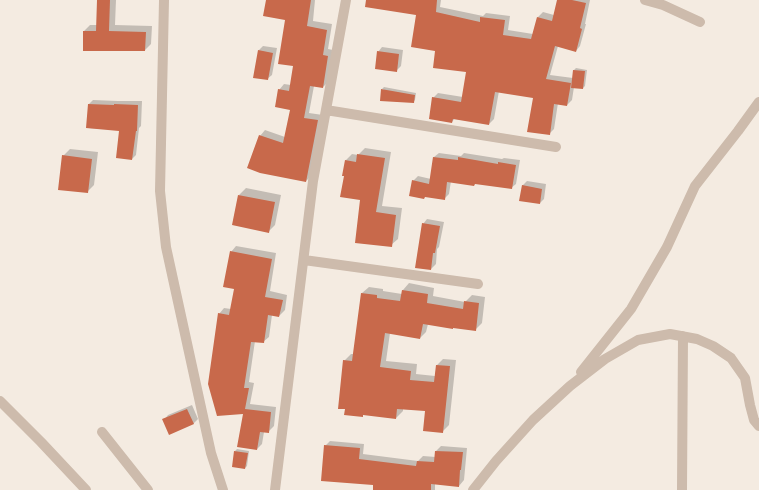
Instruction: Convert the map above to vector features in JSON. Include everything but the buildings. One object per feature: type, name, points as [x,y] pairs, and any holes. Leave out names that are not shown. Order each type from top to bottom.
[{"type":"street","points":[[164,0],[160,191],[166,247],[211,454],[223,490]]},
{"type":"street","points":[[275,490],[313,181],[346,0]]},
{"type":"street","points":[[645,0],[663,5],[700,22]]},
{"type":"street","points":[[570,386],[631,309],[667,247],[695,186],[759,102]]},
{"type":"street","points":[[326,110],[556,147]]},
{"type":"street","points":[[304,260],[478,284]]},
{"type":"street","points":[[473,490],[496,461],[533,420],[570,386],[605,359],[638,340],[670,334],[683,336],[697,339],[713,346],[731,358],[745,378],[754,420],[759,426]]},
{"type":"street","points":[[682,490],[683,336]]},
{"type":"street","points":[[0,401],[86,490]]},
{"type":"street","points":[[102,432],[148,490]]}]
